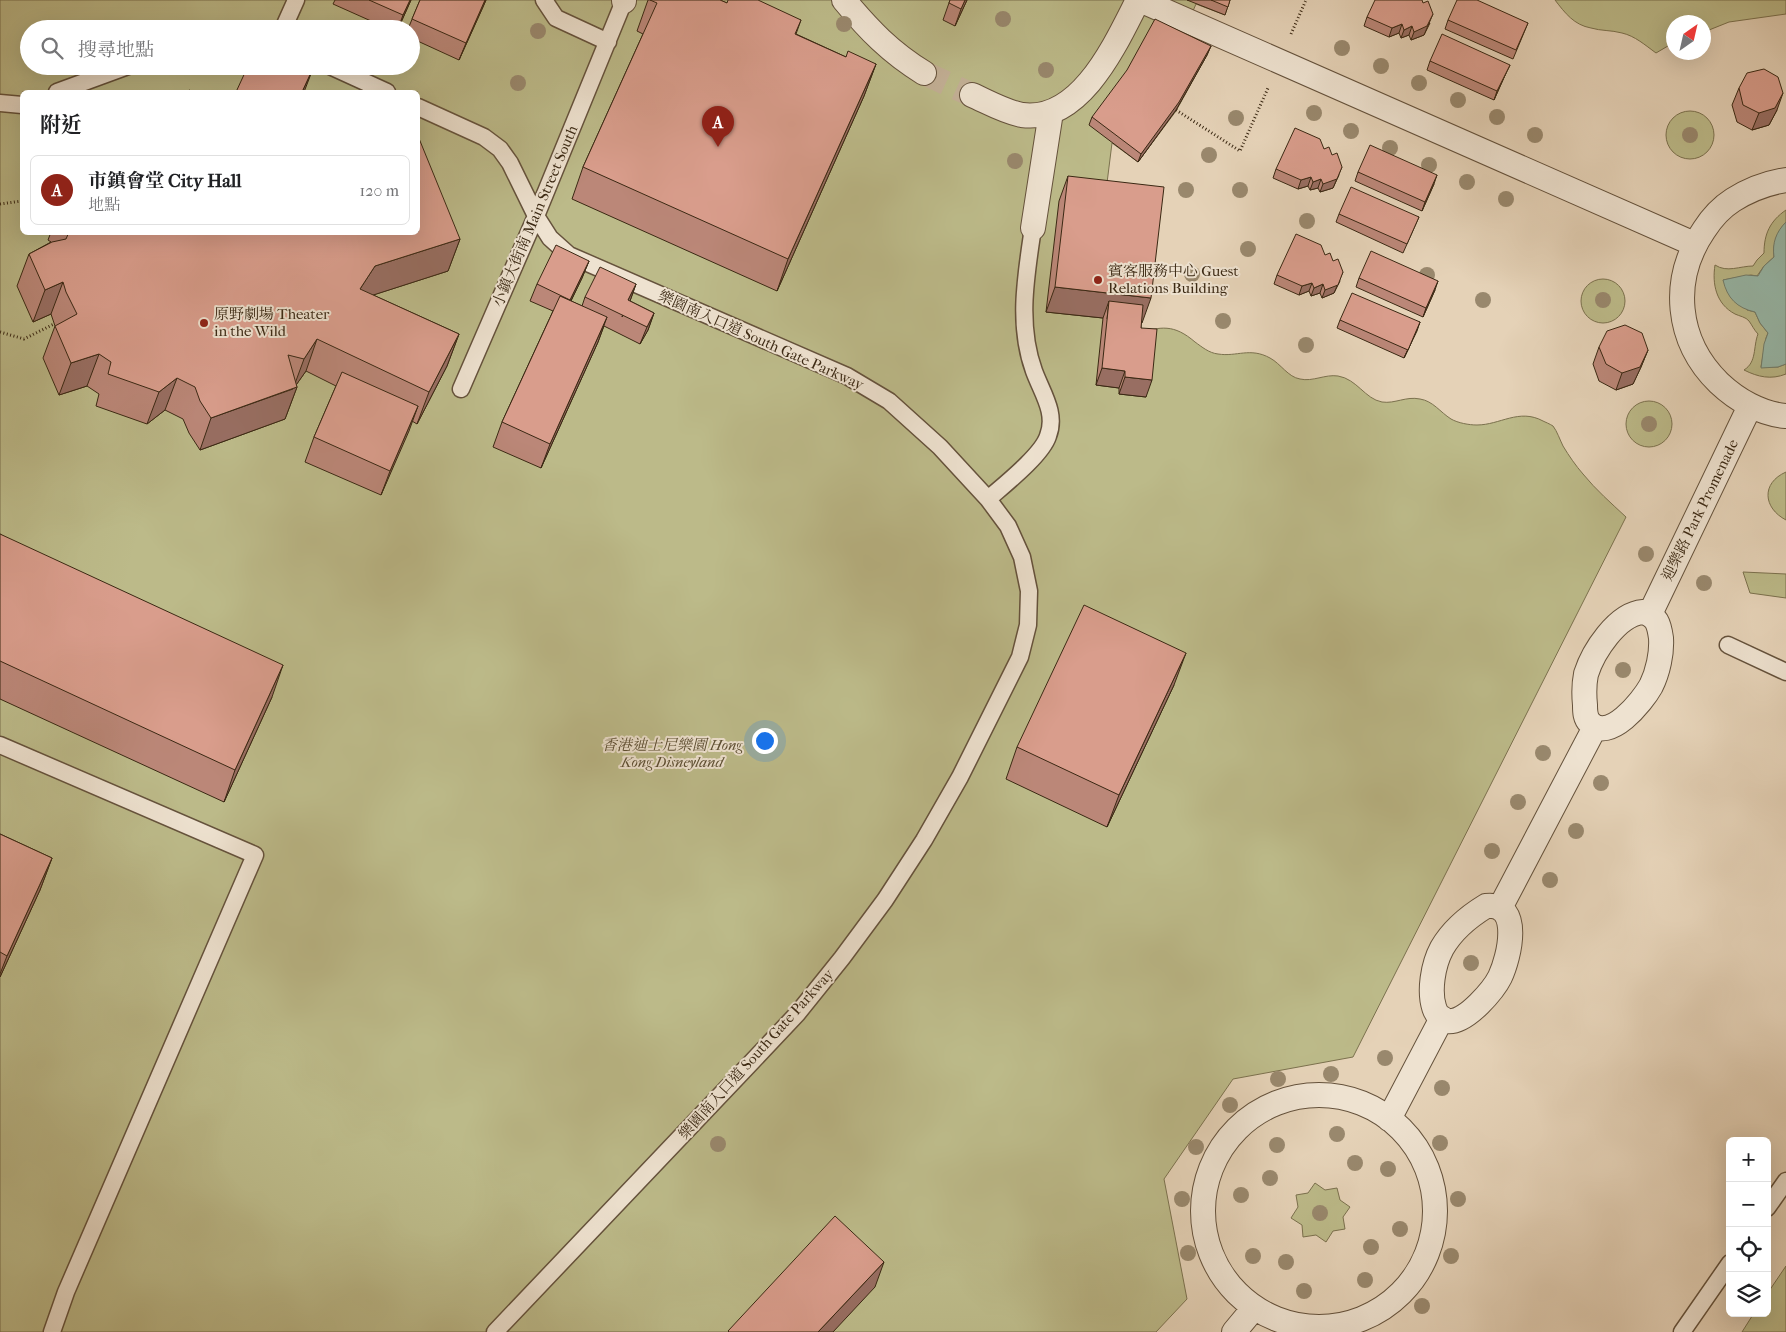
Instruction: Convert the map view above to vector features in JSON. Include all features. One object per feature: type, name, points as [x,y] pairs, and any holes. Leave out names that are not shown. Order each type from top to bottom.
[{"type":"street","points":[[844,0],[883,43],[902,59],[924,73]]},
{"type":"street","points":[[972,95],[1010,112],[1030,115],[1051,112],[1065,106],[1077,97],[1094,74],[1110,51],[1139,0],[1694,244]]},
{"type":"street","points":[[1033,228],[1051,112]]},
{"type":"street","points":[[1786,180],[1757,187],[1731,201],[1710,221],[1694,244],[1685,270],[1682,297],[1684,324],[1694,349],[1708,372],[1728,391],[1750,406],[1786,416]]},
{"type":"street","name":"迎樂路 Park Promenade","points":[[1650,614],[1750,406]]},
{"type":"street","points":[[1637,613],[1650,614],[1660,624],[1662,645],[1652,685],[1626,717],[1609,728],[1595,727],[1586,716],[1584,696],[1586,676],[1593,656],[1604,639],[1619,624],[1637,613]]},
{"type":"street","points":[[1500,908],[1595,727]]},
{"type":"street","points":[[1486,906],[1500,908],[1509,918],[1510,939],[1507,959],[1500,978],[1488,996],[1473,1010],[1455,1020],[1448,1021],[1436,1015],[1433,1008],[1431,988],[1434,967],[1442,948],[1454,931],[1468,917],[1486,906]]},
{"type":"street","points":[[1389,1119],[1442,1018]]},
{"type":"street","points":[[1320,1095],[1344,1098],[1368,1106],[1389,1119],[1410,1138],[1424,1161],[1433,1188],[1436,1215],[1432,1242],[1421,1268],[1405,1290],[1385,1308],[1360,1321],[1333,1327],[1306,1327],[1279,1320],[1254,1308],[1235,1292],[1220,1272],[1209,1250],[1203,1226],[1202,1201],[1207,1177],[1217,1154],[1231,1134],[1250,1117],[1271,1104],[1295,1097],[1320,1095]]},
{"type":"street","points":[[1234,1332],[1254,1308]]},
{"type":"lane","points":[[287,20],[296,0]]},
{"type":"lane","points":[[544,0],[556,18],[608,42]]},
{"type":"lane","name":"小鎮大街南 Main Street South","points":[[461,389],[536,216],[624,1]]},
{"type":"lane","points":[[62,90],[103,75]]},
{"type":"lane","points":[[350,75],[383,90]]},
{"type":"lane","points":[[0,103],[20,105]]},
{"type":"lane","name":"樂園南入口道 South Gate Parkway","points":[[420,108],[484,138],[500,149],[510,163],[536,216],[550,238],[568,254],[847,376],[889,401],[940,447],[988,499],[1008,526],[1022,557],[1029,591],[1028,625],[1020,657],[960,777],[924,840],[874,915],[796,1014],[495,1332]]},
{"type":"lane","points":[[988,499],[1041,450],[1048,438],[1051,426],[1051,412],[1034,370],[1026,338],[1024,306],[1033,228]]},
{"type":"lane","points":[[1728,645],[1786,672]]},
{"type":"lane","points":[[0,745],[255,855],[66,1292],[52,1332]]},
{"type":"lane","points":[[1771,1202],[1786,1181]]},
{"type":"lane","points":[[1682,1332],[1726,1269]]},
{"type":"path","points":[[1176,110],[1240,151]]},
{"type":"path","points":[[0,204],[20,200]]},
{"type":"path","points":[[0,332],[24,339],[54,324]]},
{"type":"green space","name":"香港迪士尼樂園 Hong Kong Disneyland","points":[[0,0],[1230,0],[1225,15],[1196,4],[1180,41],[1207,55],[1176,111],[1138,162],[1112,143],[1104,207],[1137,322],[1136,334],[1160,328],[1174,329],[1215,353],[1225,355],[1256,353],[1263,355],[1270,358],[1296,378],[1310,380],[1338,376],[1345,378],[1371,397],[1382,402],[1410,398],[1425,400],[1457,422],[1474,425],[1518,417],[1534,417],[1553,426],[1563,446],[1578,468],[1598,491],[1626,517],[1353,1057],[1233,1079],[1164,1179],[1187,1299],[1156,1332],[0,1332]]},
{"type":"green space","points":[[1555,0],[1786,0],[1786,14],[1729,22],[1711,29],[1711,15],[1666,15],[1666,47],[1656,53],[1627,34],[1585,26],[1566,14]]},
{"type":"green space","points":[[1690,111],[1699,113],[1707,118],[1712,126],[1714,135],[1712,144],[1707,152],[1699,157],[1690,159],[1681,157],[1673,152],[1668,144],[1666,135],[1668,126],[1673,118],[1681,113]]},
{"type":"green space","points":[[1786,210],[1786,222],[1776,238],[1774,257],[1757,276],[1751,275],[1723,280],[1747,310],[1755,312],[1760,323],[1768,333],[1761,367],[1778,367],[1786,364],[1786,374],[1765,377],[1744,370],[1753,359],[1758,334],[1748,320],[1735,314],[1723,305],[1715,286],[1715,265],[1724,269],[1753,266],[1764,253],[1765,240],[1769,228],[1780,214]]},
{"type":"green space","points":[[1599,279],[1607,279],[1619,285],[1625,301],[1619,317],[1607,323],[1599,323],[1587,317],[1581,305],[1581,297],[1587,285]]},
{"type":"green space","points":[[1649,401],[1662,405],[1668,411],[1672,424],[1668,437],[1662,443],[1649,447],[1636,443],[1630,437],[1626,424],[1630,411],[1636,405]]},
{"type":"green space","points":[[1786,472],[1786,520],[1773,509],[1768,496],[1772,482]]},
{"type":"green space","points":[[1743,572],[1786,574],[1786,598],[1750,593]]},
{"type":"green space","points":[[1315,1183],[1325,1190],[1337,1188],[1340,1200],[1350,1207],[1343,1217],[1345,1229],[1333,1231],[1326,1242],[1316,1235],[1303,1237],[1302,1225],[1291,1218],[1298,1207],[1296,1195],[1308,1193]]},
{"type":"green space","points":[[1786,1266],[1786,1332],[1742,1332],[1751,1317],[1771,1317],[1771,1288]]},
{"type":"shaded area","points":[[1786,222],[1786,364],[1778,367],[1761,368],[1764,344],[1768,333],[1760,323],[1755,312],[1738,305],[1730,297],[1723,280],[1746,275],[1758,276],[1764,266],[1774,257],[1775,238]]},
{"type":"building","points":[[369,0],[410,0],[403,15]]},
{"type":"building","points":[[420,0],[485,0],[466,43],[420,23],[420,20],[412,19]]},
{"type":"building","points":[[650,0],[720,0],[727,3],[728,0],[758,0],[801,20],[795,34],[846,57],[848,51],[876,64],[788,259],[583,167],[657,3]]},
{"type":"building","points":[[950,0],[965,0],[961,9],[949,3]]},
{"type":"building","points":[[1211,0],[1230,0],[1228,7]]},
{"type":"building","points":[[1375,0],[1422,0],[1423,3],[1428,1],[1433,14],[1427,26],[1414,32],[1412,26],[1404,30],[1402,24],[1392,28],[1367,17]]},
{"type":"building","points":[[1457,0],[1477,0],[1528,23],[1516,50],[1448,20]]},
{"type":"building","points":[[1155,19],[1211,46],[1179,102],[1141,154],[1092,117],[1127,70]]},
{"type":"building","points":[[1442,34],[1510,65],[1497,91],[1430,61]]},
{"type":"building","points":[[1764,69],[1778,77],[1783,93],[1775,108],[1759,113],[1743,105],[1739,88],[1747,73]]},
{"type":"building","points":[[244,75],[310,75],[303,90],[237,90]]},
{"type":"building","points":[[1295,128],[1320,139],[1324,149],[1329,147],[1332,155],[1337,153],[1342,167],[1337,179],[1323,184],[1321,179],[1313,182],[1311,177],[1301,180],[1276,169]]},
{"type":"building","name":"原野劇場 Theater in the Wild","points":[[420,141],[460,239],[375,266],[360,289],[459,334],[429,392],[317,339],[304,359],[288,355],[297,387],[211,418],[200,401],[195,387],[177,378],[159,392],[108,374],[111,362],[99,354],[71,363],[55,326],[77,314],[63,282],[45,290],[29,254],[52,242],[66,239],[68,235],[420,235]]},
{"type":"building","points":[[1370,145],[1437,175],[1425,202],[1358,172]]},
{"type":"building","name":"賓客服務中心 Guest Relations Building","points":[[1068,176],[1164,187],[1151,298],[1055,287]]},
{"type":"building","points":[[1351,187],[1419,217],[1407,244],[1339,214]]},
{"type":"building","points":[[1296,234],[1321,245],[1325,255],[1330,253],[1333,261],[1338,259],[1343,272],[1338,285],[1325,290],[1323,284],[1314,288],[1312,283],[1302,286],[1277,275]]},
{"type":"building","points":[[556,245],[589,261],[570,300],[537,284]]},
{"type":"building","points":[[1371,251],[1438,281],[1426,308],[1359,278]]},
{"type":"building","points":[[600,267],[636,284],[628,300],[654,313],[647,327],[585,297]]},
{"type":"building","points":[[1352,293],[1420,322],[1408,350],[1340,320]]},
{"type":"building","points":[[560,296],[607,317],[550,444],[502,422]]},
{"type":"building","points":[[1109,301],[1143,305],[1141,328],[1157,329],[1152,380],[1125,377],[1125,371],[1102,368]]},
{"type":"building","points":[[1625,325],[1642,333],[1648,350],[1640,367],[1622,373],[1606,364],[1599,347],[1607,331]]},
{"type":"building","points":[[342,372],[418,406],[390,471],[314,437]]},
{"type":"building","points":[[0,534],[283,665],[235,770],[0,661]]},
{"type":"building","points":[[1084,605],[1186,653],[1119,795],[1017,747]]},
{"type":"building","points":[[0,834],[52,858],[7,956],[0,952]]},
{"type":"building","points":[[835,1216],[884,1262],[818,1332],[729,1332],[728,1331]]},
{"type":"tunnel","points":[[924,73],[972,95]]},
{"type":"place","name":"市鎮會堂 City Hall","points":[[718,147]]},
{"type":"place","name":"賓客服務中心 Guest Relations Building","points":[[1098,280]]},
{"type":"place","name":"原野劇場 Theater in the Wild","points":[[204,323]]}]
